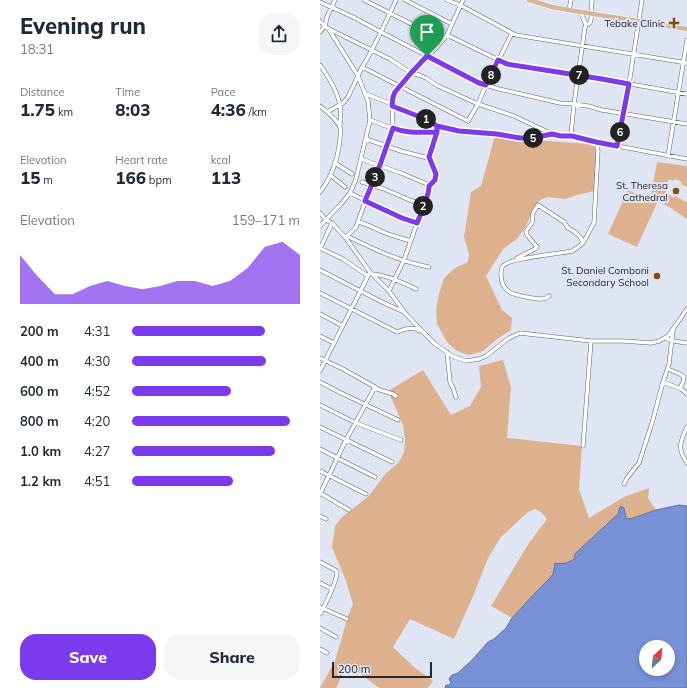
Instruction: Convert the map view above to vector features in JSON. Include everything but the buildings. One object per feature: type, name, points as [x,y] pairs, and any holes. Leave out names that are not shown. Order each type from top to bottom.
[{"type":"main road","points":[[529,0],[552,7],[581,13],[687,29]]},
{"type":"street","points":[[320,32],[326,27],[327,17],[336,0]]},
{"type":"street","points":[[364,0],[443,40]]},
{"type":"street","points":[[327,112],[340,106],[348,97],[396,0]]},
{"type":"street","points":[[405,0],[452,24]]},
{"type":"street","points":[[447,0],[512,33],[685,63]]},
{"type":"street","points":[[346,237],[356,228],[393,128],[392,105],[395,92],[447,35],[463,0]]},
{"type":"street","points":[[569,10],[571,0]]},
{"type":"street","points":[[586,25],[591,21],[592,0]]},
{"type":"street","points":[[617,146],[624,114],[642,0]]},
{"type":"street","points":[[320,2],[353,17],[479,83],[560,103],[588,106],[602,110],[687,124]]},
{"type":"street","points":[[572,136],[574,104],[586,25],[581,13]]},
{"type":"street","points":[[320,21],[326,27],[358,76],[366,94],[370,120],[356,179],[350,193],[342,204],[320,226]]},
{"type":"street","points":[[326,27],[394,61],[411,73],[426,78],[438,86],[478,104],[514,116],[552,134],[572,136],[687,159]]},
{"type":"street","points":[[362,67],[468,121],[478,104],[512,33]]},
{"type":"street","points":[[447,35],[507,64],[687,94]]},
{"type":"street","points":[[668,156],[678,92],[685,63],[687,40]]},
{"type":"street","points":[[320,65],[332,84],[340,106],[339,148],[330,175],[320,192]]},
{"type":"street","points":[[366,94],[428,120],[437,126],[459,131],[497,134],[520,138],[532,138],[552,134]]},
{"type":"street","points":[[320,106],[334,118],[340,127]]},
{"type":"street","points":[[370,120],[399,131],[437,132]]},
{"type":"street","points":[[389,291],[396,280],[404,260],[425,204],[429,186],[435,180],[436,174],[429,157],[437,132],[437,126]]},
{"type":"street","points":[[366,139],[386,146],[428,158],[429,157]]},
{"type":"street","points":[[550,296],[546,299],[540,299],[513,294],[503,285],[501,271],[504,264],[551,254],[569,252],[577,248],[583,242],[594,223],[598,151],[596,142]]},
{"type":"street","points":[[361,159],[414,178],[429,186]]},
{"type":"street","points":[[335,163],[352,174]]},
{"type":"street","points":[[330,175],[345,187]]},
{"type":"street","points":[[362,182],[384,189],[412,201],[425,204]]},
{"type":"street","points":[[350,193],[402,218],[417,223]]},
{"type":"street","points":[[511,262],[536,249],[536,246],[527,235],[526,231],[532,223],[533,213],[538,205],[564,222],[568,228],[581,238],[583,242]]},
{"type":"street","points":[[320,213],[346,237],[370,274],[389,291],[427,337],[447,352],[466,361],[479,359],[486,356],[509,338],[520,334],[591,342],[623,341],[651,343],[665,338],[687,309]]},
{"type":"street","points":[[358,222],[367,224],[396,237],[411,240]]},
{"type":"street","points":[[332,223],[320,248],[343,259],[362,272],[381,275],[416,288]]},
{"type":"street","points":[[346,237],[417,265],[429,267]]},
{"type":"street","points":[[320,270],[406,313]]},
{"type":"street","points":[[320,371],[370,274]]},
{"type":"street","points":[[320,292],[397,332],[406,328],[418,329],[447,352],[450,382],[456,397]]},
{"type":"street","points":[[320,314],[343,326]]},
{"type":"street","points":[[624,484],[639,463],[652,423],[663,382],[670,364],[673,329]]},
{"type":"street","points":[[320,336],[334,343]]},
{"type":"street","points":[[665,338],[687,343]]},
{"type":"street","points":[[583,446],[591,342]]},
{"type":"street","points":[[320,358],[375,387],[374,388],[396,396]]},
{"type":"street","points":[[668,369],[684,377],[680,388]]},
{"type":"street","points":[[320,382],[398,420]]},
{"type":"street","points":[[663,382],[680,388],[687,393]]},
{"type":"street","points":[[349,510],[320,494],[346,440],[374,388]]},
{"type":"street","points":[[320,405],[356,423],[401,440]]},
{"type":"street","points":[[320,427],[392,462]]},
{"type":"street","points":[[687,427],[680,449],[681,455],[687,463]]},
{"type":"street","points":[[320,449],[375,477]]},
{"type":"street","points":[[320,471],[366,494]]},
{"type":"street","points":[[320,516],[326,518]]},
{"type":"street","points":[[320,562],[337,571],[332,589],[321,607],[320,614]]},
{"type":"street","points":[[320,583],[332,589]]},
{"type":"street","points":[[321,607],[347,619]]},
{"type":"street","points":[[320,628],[336,637]]},
{"type":"street","points":[[320,649],[327,653]]},
{"type":"shaded area","points":[[495,136],[589,144],[595,147],[596,161],[594,191],[565,199],[548,197],[540,200],[517,239],[504,248],[486,276],[502,310],[512,318],[511,330],[483,351],[469,355],[457,351],[447,342],[437,324],[436,310],[444,278],[455,268],[468,262],[469,254],[464,237],[471,192],[481,186]]},
{"type":"shaded area","points":[[657,162],[687,166],[687,187],[681,184],[682,182],[675,179],[673,181],[669,179],[663,190],[674,198],[675,196],[686,202],[687,200],[687,219],[651,195]]},
{"type":"shaded area","points":[[628,190],[657,203],[637,247],[608,234]]},
{"type":"shaded area","points":[[503,360],[511,387],[507,438],[582,446],[579,489],[589,518],[624,497],[649,488],[648,498],[656,510],[630,519],[626,518],[623,507],[618,514],[580,549],[574,559],[563,564],[555,563],[553,574],[550,578],[512,618],[491,606],[529,543],[547,519],[542,513],[535,509],[528,512],[501,537],[488,558],[454,639],[410,619],[393,647],[414,667],[433,681],[428,688],[379,688],[348,664],[336,688],[320,688],[335,661],[347,619],[353,604],[346,581],[332,547],[335,526],[341,518],[369,496],[385,474],[398,463],[404,453],[405,439],[403,425],[388,391],[423,370],[451,415],[470,406],[481,387],[479,366]]},
{"type":"water","points":[[679,505],[687,506],[687,688],[445,688],[446,685],[451,683],[449,679],[452,675],[458,673],[488,642],[494,639],[506,628],[512,618],[550,578],[553,574],[555,563],[560,564],[574,559],[575,554],[618,514],[621,506],[624,508],[626,518],[630,519],[656,510]]},
{"type":"place","name":"Tebake Clinic","points":[[674,23]]},
{"type":"place","name":"St. Theresa Cathedral","points":[[676,191]]},
{"type":"place","name":"St. Daniel Comboni Secondary School","points":[[657,276]]},
{"type":"route","points":[[427,56],[395,92],[392,106],[428,120],[437,126],[437,132],[429,157],[436,177],[429,186],[425,204],[417,223],[402,218],[365,201],[393,128],[406,132],[437,132],[437,126],[459,131],[497,134],[520,138],[532,138],[552,134],[572,136],[617,146],[629,84],[507,64],[498,60],[486,85],[479,83],[427,56]]}]
